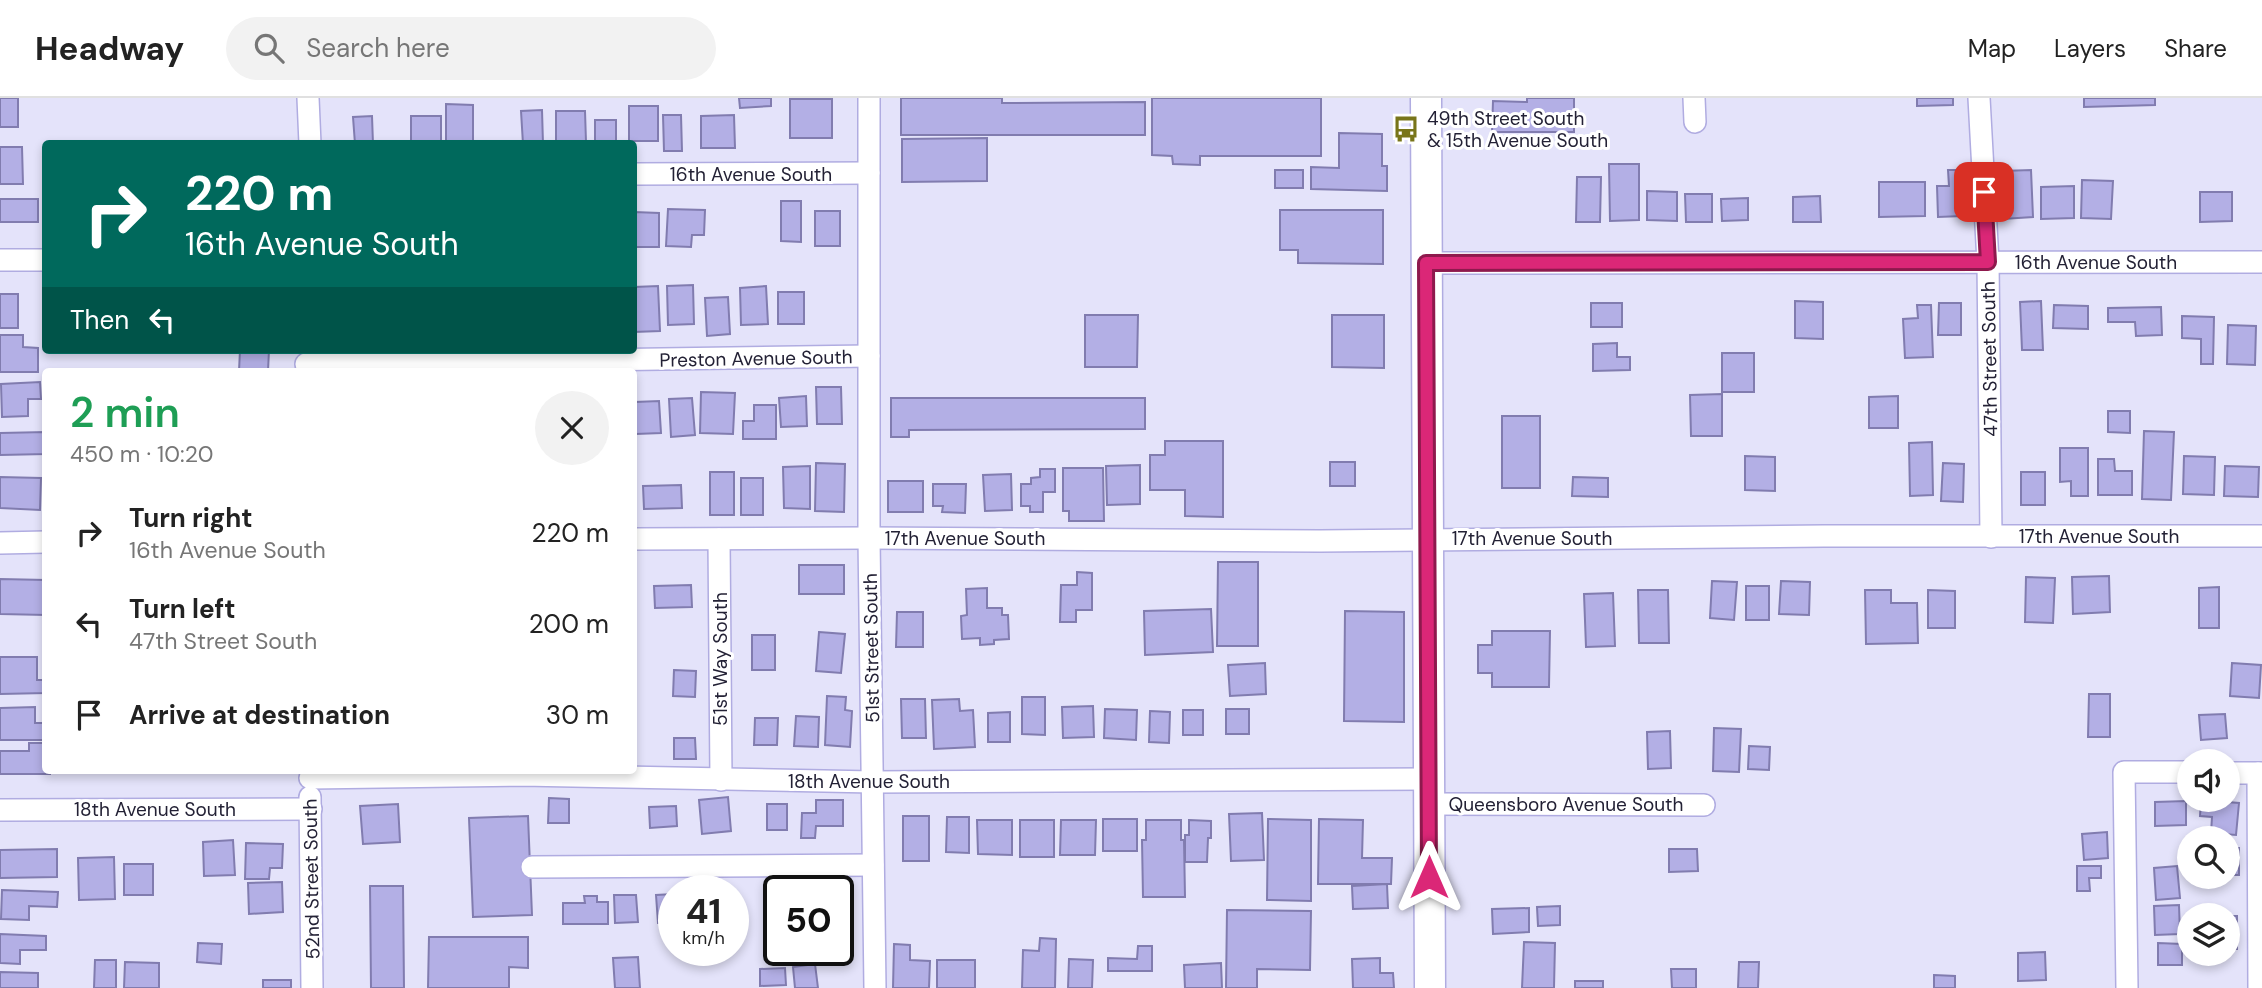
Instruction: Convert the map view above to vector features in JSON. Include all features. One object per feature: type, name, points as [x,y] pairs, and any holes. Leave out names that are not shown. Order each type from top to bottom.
[{"type":"main road","points":[[1426,98],[1430,988]]},
{"type":"street","points":[[309,98],[310,140]]},
{"type":"street","name":"51st Street South","points":[[869,98],[869,538],[875,988]]},
{"type":"street","points":[[1694,98],[1695,122]]},
{"type":"street","name":"47th Street South","points":[[1979,98],[1988,262],[1991,537]]},
{"type":"street","name":"16th Avenue South","points":[[637,174],[869,173]]},
{"type":"street","points":[[0,260],[42,260]]},
{"type":"street","name":"16th Avenue South","points":[[1426,263],[2262,262]]},
{"type":"street","name":"Preston Avenue South","points":[[306,362],[869,356]]},
{"type":"street","name":"17th Avenue South","points":[[637,539],[1320,541],[2262,536]]},
{"type":"street","name":"51st Way South","points":[[719,539],[721,780]]},
{"type":"street","points":[[0,543],[42,542]]},
{"type":"street","points":[[2127,988],[2124,772],[2177,772]]},
{"type":"street","points":[[2240,773],[2260,773],[2259,988]]},
{"type":"street","name":"52nd Street South","points":[[309,774],[312,988]]},
{"type":"street","name":"18th Avenue South","points":[[572,774],[721,780],[1429,792]]},
{"type":"street","name":"Queensboro Avenue South","points":[[1429,792],[1704,805]]},
{"type":"street","name":"18th Avenue South","points":[[0,810],[311,809]]},
{"type":"street","points":[[532,867],[873,865]]},
{"type":"building","points":[[0,98],[18,98],[18,127],[0,127]]},
{"type":"building","points":[[739,98],[771,98],[771,106],[740,108]]},
{"type":"building","points":[[901,98],[1002,98],[1002,103],[1145,102],[1145,135],[901,135]]},
{"type":"building","points":[[1152,98],[1321,98],[1321,156],[1200,156],[1200,165],[1173,164],[1172,156],[1152,155]]},
{"type":"building","points":[[1527,98],[1574,98],[1574,132],[1492,132],[1493,101],[1527,102]]},
{"type":"building","points":[[1917,98],[1953,98],[1953,105],[1917,106]]},
{"type":"building","points":[[2084,98],[2155,98],[2155,105],[2084,107]]},
{"type":"building","points":[[790,99],[832,99],[832,138],[790,138]]},
{"type":"building","points":[[446,104],[473,105],[473,140],[446,140]]},
{"type":"building","points":[[629,106],[658,106],[658,141],[629,140]]},
{"type":"building","points":[[542,110],[543,140],[523,140],[521,111]]},
{"type":"building","points":[[556,111],[585,111],[586,140],[556,140]]},
{"type":"building","points":[[663,115],[681,115],[682,151],[664,151]]},
{"type":"building","points":[[734,115],[735,148],[701,148],[701,116]]},
{"type":"building","points":[[372,116],[373,140],[355,140],[353,117]]},
{"type":"building","points":[[411,116],[441,116],[441,140],[411,140]]},
{"type":"building","points":[[595,120],[616,120],[616,140],[595,140]]},
{"type":"building","points":[[1339,133],[1382,134],[1382,166],[1387,166],[1387,191],[1311,189],[1311,167],[1339,168]]},
{"type":"building","points":[[987,138],[987,181],[902,182],[902,139]]},
{"type":"building","points":[[0,147],[22,147],[23,184],[0,184]]},
{"type":"building","points":[[1609,164],[1639,164],[1639,220],[1610,221]]},
{"type":"building","points":[[1275,170],[1303,170],[1303,188],[1275,188]]},
{"type":"building","points":[[1948,170],[1961,170],[1962,216],[1938,217],[1937,186],[1949,186]]},
{"type":"building","points":[[2031,170],[2033,217],[2003,219],[2002,171]]},
{"type":"building","points":[[1577,177],[1601,177],[1600,222],[1576,222]]},
{"type":"building","points":[[2082,180],[2113,181],[2111,219],[2081,218]]},
{"type":"building","points":[[1879,182],[1925,182],[1925,216],[1879,217]]},
{"type":"building","points":[[2074,186],[2074,218],[2041,219],[2041,187]]},
{"type":"building","points":[[1647,191],[1677,192],[1677,221],[1647,220]]},
{"type":"building","points":[[2200,192],[2232,192],[2232,221],[2200,222]]},
{"type":"building","points":[[1685,194],[1712,194],[1712,222],[1686,222]]},
{"type":"building","points":[[1820,196],[1821,222],[1793,222],[1793,197]]},
{"type":"building","points":[[1748,198],[1748,220],[1722,221],[1721,199]]},
{"type":"building","points":[[0,199],[38,199],[38,222],[0,222]]},
{"type":"building","points":[[781,201],[801,201],[801,242],[781,241]]},
{"type":"building","points":[[668,209],[705,210],[704,235],[692,235],[691,247],[666,246]]},
{"type":"building","points":[[1280,210],[1383,210],[1383,264],[1298,263],[1298,250],[1280,250]]},
{"type":"building","points":[[815,211],[840,211],[840,246],[815,246]]},
{"type":"building","points":[[637,212],[659,213],[659,247],[637,247]]},
{"type":"building","points":[[693,285],[694,324],[668,325],[667,286]]},
{"type":"building","points":[[658,286],[660,331],[637,332],[637,287]]},
{"type":"building","points":[[766,286],[768,324],[741,325],[740,288]]},
{"type":"building","points":[[778,292],[804,292],[804,324],[778,324]]},
{"type":"building","points":[[0,294],[18,294],[18,328],[0,328]]},
{"type":"building","points":[[728,297],[730,334],[707,336],[705,298]]},
{"type":"building","points":[[1795,301],[1823,302],[1823,339],[1795,338]]},
{"type":"building","points":[[2041,301],[2043,350],[2022,350],[2020,302]]},
{"type":"building","points":[[1591,303],[1622,303],[1622,327],[1591,327]]},
{"type":"building","points":[[1939,303],[1961,303],[1961,335],[1938,335]]},
{"type":"building","points":[[1917,305],[1931,305],[1933,357],[1905,358],[1903,319],[1918,318]]},
{"type":"building","points":[[2054,305],[2088,306],[2088,329],[2053,328]]},
{"type":"building","points":[[2161,307],[2162,335],[2136,336],[2135,322],[2108,322],[2108,308]]},
{"type":"building","points":[[1085,315],[1138,315],[1137,367],[1085,367]]},
{"type":"building","points":[[1332,315],[1384,315],[1384,368],[1332,367]]},
{"type":"building","points":[[2182,316],[2214,317],[2213,364],[2201,364],[2201,339],[2182,338]]},
{"type":"building","points":[[2228,325],[2256,326],[2255,365],[2227,364]]},
{"type":"building","points":[[0,335],[23,335],[23,347],[38,348],[38,372],[0,372]]},
{"type":"building","points":[[1617,343],[1617,357],[1630,357],[1630,370],[1593,371],[1593,344]]},
{"type":"building","points":[[1722,353],[1754,353],[1754,392],[1722,392]]},
{"type":"building","points":[[240,354],[269,354],[268,368],[239,368]]},
{"type":"building","points":[[40,382],[41,399],[28,399],[28,416],[2,417],[1,384]]},
{"type":"building","points":[[816,387],[841,387],[842,424],[817,424]]},
{"type":"building","points":[[701,392],[735,393],[733,434],[700,433]]},
{"type":"building","points":[[1722,394],[1722,436],[1691,436],[1690,395]]},
{"type":"building","points":[[806,396],[807,426],[781,427],[779,398]]},
{"type":"building","points":[[1898,396],[1898,428],[1869,428],[1869,397]]},
{"type":"building","points":[[692,398],[695,435],[671,437],[669,399]]},
{"type":"building","points":[[891,398],[1145,398],[1145,429],[909,430],[909,437],[891,437]]},
{"type":"building","points":[[659,401],[661,433],[637,434],[637,402]]},
{"type":"building","points":[[754,405],[776,405],[776,439],[743,439],[743,421],[754,421]]},
{"type":"building","points":[[2108,411],[2130,411],[2130,433],[2108,432]]},
{"type":"building","points":[[1502,416],[1540,416],[1540,488],[1502,488]]},
{"type":"building","points":[[2144,431],[2174,432],[2171,500],[2142,499]]},
{"type":"building","points":[[42,432],[42,454],[0,455],[0,433]]},
{"type":"building","points":[[1165,441],[1223,441],[1223,517],[1185,516],[1185,490],[1150,490],[1150,455],[1165,455]]},
{"type":"building","points":[[1932,442],[1933,495],[1910,496],[1909,443]]},
{"type":"building","points":[[2060,448],[2088,448],[2088,496],[2071,496],[2071,481],[2060,482]]},
{"type":"building","points":[[1745,456],[1775,457],[1775,491],[1745,490]]},
{"type":"building","points":[[2184,456],[2215,457],[2214,495],[2183,494]]},
{"type":"building","points":[[2098,459],[2114,459],[2115,471],[2132,471],[2132,495],[2098,495]]},
{"type":"building","points":[[1330,462],[1355,462],[1355,486],[1330,486]]},
{"type":"building","points":[[816,463],[845,464],[844,512],[815,511]]},
{"type":"building","points":[[1943,463],[1964,464],[1963,502],[1941,501]]},
{"type":"building","points":[[1140,465],[1140,504],[1107,505],[1106,466]]},
{"type":"building","points":[[810,466],[810,509],[784,508],[783,467]]},
{"type":"building","points":[[2225,466],[2259,467],[2258,497],[2224,496]]},
{"type":"building","points":[[1063,468],[1103,468],[1104,521],[1069,521],[1069,511],[1063,511]]},
{"type":"building","points":[[1040,469],[1055,469],[1055,492],[1043,492],[1043,512],[1030,512],[1030,506],[1021,506],[1021,484],[1031,484],[1031,478],[1040,477]]},
{"type":"building","points":[[710,472],[734,472],[734,515],[710,515]]},
{"type":"building","points":[[2021,472],[2045,472],[2045,505],[2021,505]]},
{"type":"building","points":[[1011,474],[1012,510],[985,511],[983,475]]},
{"type":"building","points":[[0,477],[41,478],[40,510],[0,508]]},
{"type":"building","points":[[1573,477],[1608,478],[1608,497],[1572,496]]},
{"type":"building","points":[[741,478],[763,478],[763,515],[741,515]]},
{"type":"building","points":[[888,481],[923,481],[923,512],[888,512]]},
{"type":"building","points":[[933,484],[966,484],[965,513],[942,512],[943,506],[933,506]]},
{"type":"building","points":[[681,485],[682,508],[644,509],[643,486]]},
{"type":"building","points":[[1218,562],[1258,562],[1258,646],[1217,646]]},
{"type":"building","points":[[799,565],[844,565],[844,594],[799,594]]},
{"type":"building","points":[[1077,572],[1092,573],[1092,610],[1076,610],[1076,622],[1060,622],[1061,585],[1077,585]]},
{"type":"building","points":[[2109,576],[2110,612],[2073,614],[2072,577]]},
{"type":"building","points":[[2026,577],[2055,578],[2053,623],[2025,622]]},
{"type":"building","points":[[0,579],[42,580],[42,615],[0,614]]},
{"type":"building","points":[[1712,581],[1737,582],[1734,620],[1710,618]]},
{"type":"building","points":[[1781,581],[1810,582],[1809,615],[1779,614]]},
{"type":"building","points":[[691,585],[692,607],[655,608],[654,586]]},
{"type":"building","points":[[1746,586],[1769,586],[1769,620],[1746,620]]},
{"type":"building","points":[[2219,587],[2219,628],[2199,628],[2199,588]]},
{"type":"building","points":[[987,588],[987,608],[1002,608],[1002,615],[1008,615],[1009,639],[980,645],[980,638],[962,639],[961,616],[967,615],[966,589]]},
{"type":"building","points":[[1638,590],[1668,590],[1669,643],[1639,643]]},
{"type":"building","points":[[1865,590],[1891,590],[1891,603],[1917,603],[1918,643],[1866,644]]},
{"type":"building","points":[[1928,590],[1955,591],[1955,628],[1928,628]]},
{"type":"building","points":[[1613,593],[1615,646],[1586,647],[1584,594]]},
{"type":"building","points":[[1211,609],[1213,652],[1145,655],[1144,611]]},
{"type":"building","points":[[1345,611],[1404,612],[1404,722],[1344,721]]},
{"type":"building","points":[[897,612],[923,612],[923,647],[896,647]]},
{"type":"building","points":[[1492,631],[1550,631],[1549,687],[1492,687],[1492,673],[1478,673],[1478,645],[1492,645]]},
{"type":"building","points":[[819,632],[845,634],[841,673],[816,671]]},
{"type":"building","points":[[752,635],[775,635],[775,670],[752,670]]},
{"type":"building","points":[[0,657],[37,657],[37,680],[42,680],[42,693],[0,694]]},
{"type":"building","points":[[1265,663],[1266,694],[1230,696],[1228,665]]},
{"type":"building","points":[[2232,663],[2261,665],[2259,698],[2230,696]]},
{"type":"building","points":[[674,670],[696,671],[695,697],[673,696]]},
{"type":"building","points":[[2089,694],[2110,694],[2110,737],[2088,737]]},
{"type":"building","points":[[827,696],[846,697],[845,710],[852,711],[850,747],[825,745]]},
{"type":"building","points":[[1022,697],[1045,697],[1045,735],[1022,734]]},
{"type":"building","points":[[901,699],[925,699],[926,738],[902,738]]},
{"type":"building","points":[[959,699],[960,711],[973,710],[975,747],[934,749],[932,700]]},
{"type":"building","points":[[1093,706],[1094,737],[1063,738],[1062,707]]},
{"type":"building","points":[[35,707],[35,723],[42,723],[42,740],[0,740],[0,708]]},
{"type":"building","points":[[1105,709],[1137,710],[1136,740],[1104,738]]},
{"type":"building","points":[[1226,709],[1249,709],[1249,734],[1226,734]]},
{"type":"building","points":[[1183,710],[1203,710],[1203,735],[1183,735]]},
{"type":"building","points":[[1150,711],[1170,712],[1169,743],[1149,742]]},
{"type":"building","points":[[1010,712],[1010,742],[988,742],[988,713]]},
{"type":"building","points":[[2225,714],[2227,738],[2201,740],[2199,715]]},
{"type":"building","points":[[796,716],[819,717],[818,747],[794,746]]},
{"type":"building","points":[[755,718],[778,718],[777,745],[754,745]]},
{"type":"building","points":[[1714,728],[1741,729],[1739,772],[1713,771]]},
{"type":"building","points":[[1670,731],[1671,768],[1648,769],[1647,732]]},
{"type":"building","points":[[674,738],[695,738],[696,759],[674,759]]},
{"type":"building","points":[[29,743],[42,743],[42,774],[0,774],[0,751],[29,751]]},
{"type":"building","points":[[1749,746],[1770,747],[1769,770],[1748,769]]},
{"type":"building","points":[[728,797],[731,831],[702,834],[699,800]]},
{"type":"building","points":[[549,798],[569,799],[569,823],[548,823]]},
{"type":"building","points":[[816,800],[843,800],[843,826],[816,826],[815,838],[801,838],[802,813],[816,813]]},
{"type":"building","points":[[2177,801],[2177,812],[2186,812],[2186,825],[2155,826],[2155,802]]},
{"type":"building","points":[[398,804],[400,842],[363,844],[360,806]]},
{"type":"building","points":[[767,804],[787,804],[787,830],[767,830]]},
{"type":"building","points":[[676,806],[677,826],[650,828],[649,807]]},
{"type":"building","points":[[2200,812],[2238,812],[2237,826],[2211,826],[2212,817],[2200,816]]},
{"type":"building","points":[[1262,813],[1264,860],[1231,861],[1229,814]]},
{"type":"building","points":[[528,816],[532,915],[473,917],[469,818]]},
{"type":"building","points":[[903,816],[929,816],[929,861],[903,861]]},
{"type":"building","points":[[947,817],[969,817],[969,853],[946,852]]},
{"type":"building","points":[[1103,819],[1137,819],[1137,851],[1103,851]]},
{"type":"building","points":[[1268,819],[1311,820],[1311,901],[1267,900]]},
{"type":"building","points":[[1319,819],[1363,820],[1362,858],[1392,858],[1391,884],[1318,884]]},
{"type":"building","points":[[977,820],[1012,820],[1012,855],[978,854]]},
{"type":"building","points":[[1020,820],[1054,820],[1054,857],[1020,857]]},
{"type":"building","points":[[1061,820],[1096,820],[1095,855],[1060,855]]},
{"type":"building","points":[[1146,820],[1181,820],[1185,897],[1143,897],[1142,840],[1146,840]]},
{"type":"building","points":[[1189,820],[1211,821],[1207,862],[1185,862],[1185,835],[1189,835]]},
{"type":"building","points":[[2107,832],[2108,858],[2084,860],[2082,834]]},
{"type":"building","points":[[233,840],[235,875],[204,876],[203,842]]},
{"type":"building","points":[[246,843],[283,844],[282,868],[270,868],[269,879],[245,879]]},
{"type":"building","points":[[57,849],[57,877],[0,878],[0,850]]},
{"type":"building","points":[[1669,849],[1697,849],[1698,871],[1669,872]]},
{"type":"building","points":[[114,857],[115,899],[79,900],[78,858]]},
{"type":"building","points":[[124,864],[153,864],[153,895],[124,895]]},
{"type":"building","points":[[2077,866],[2101,866],[2101,878],[2089,878],[2090,891],[2077,891]]},
{"type":"building","points":[[2177,866],[2177,889],[2180,898],[2156,900],[2154,868]]},
{"type":"building","points":[[282,882],[283,912],[249,914],[248,883]]},
{"type":"building","points":[[1387,884],[1388,908],[1353,909],[1352,886]]},
{"type":"building","points":[[370,886],[403,886],[404,988],[371,988]]},
{"type":"building","points":[[2,890],[58,892],[57,907],[29,906],[29,920],[1,919]]},
{"type":"building","points":[[614,895],[636,895],[638,922],[615,923]]},
{"type":"building","points":[[584,896],[597,896],[597,902],[608,902],[608,924],[563,924],[563,903],[585,903]]},
{"type":"building","points":[[2177,905],[2177,934],[2155,935],[2154,906]]},
{"type":"building","points":[[1560,906],[1560,925],[1538,926],[1537,907]]},
{"type":"building","points":[[1529,908],[1529,932],[1493,934],[1492,909]]},
{"type":"building","points":[[1227,910],[1311,911],[1310,970],[1257,969],[1257,988],[1226,988]]},
{"type":"building","points":[[0,934],[46,936],[46,950],[20,950],[20,964],[0,963]]},
{"type":"building","points":[[429,937],[528,937],[528,968],[509,967],[509,988],[428,988]]},
{"type":"building","points":[[1040,938],[1056,939],[1055,988],[1022,988],[1023,950],[1039,951]]},
{"type":"building","points":[[1524,942],[1555,943],[1554,988],[1522,988]]},
{"type":"building","points":[[198,943],[222,944],[221,964],[197,962]]},
{"type":"building","points":[[2158,943],[2177,944],[2177,965],[2158,965]]},
{"type":"building","points":[[894,944],[910,945],[910,960],[930,961],[929,988],[893,988]]},
{"type":"building","points":[[1138,946],[1152,946],[1152,971],[1108,971],[1108,958],[1137,959]]},
{"type":"building","points":[[2045,952],[2046,980],[2018,981],[2018,953]]},
{"type":"building","points":[[638,957],[640,988],[615,988],[613,958]]},
{"type":"building","points":[[1380,958],[1380,973],[1393,973],[1394,988],[1353,988],[1352,959]]},
{"type":"building","points":[[1069,959],[1093,960],[1092,988],[1068,988]]},
{"type":"building","points":[[95,960],[116,960],[116,988],[94,988]]},
{"type":"building","points":[[937,960],[975,960],[975,988],[937,988]]},
{"type":"building","points":[[125,962],[159,963],[159,988],[124,988]]},
{"type":"building","points":[[1739,962],[1759,962],[1758,988],[1738,988]]},
{"type":"building","points":[[1221,963],[1222,988],[1185,988],[1184,965]]},
{"type":"building","points":[[815,966],[818,988],[795,988],[793,967]]},
{"type":"building","points":[[785,968],[786,985],[760,986],[760,969]]},
{"type":"building","points":[[1671,969],[1696,969],[1696,988],[1672,988]]},
{"type":"building","points":[[0,972],[38,973],[38,988],[0,988]]},
{"type":"building","points":[[1934,975],[1955,976],[1955,988],[1934,988]]},
{"type":"building","points":[[263,980],[291,980],[291,988],[263,988]]},
{"type":"building","points":[[1575,981],[1603,981],[1603,988],[1575,988]]},
{"type":"place","name":"49th Street South & 15th Avenue South","points":[[1406,129]]},
{"type":"route","points":[[1429,877],[1426,263],[1988,262],[1984,192]]}]
